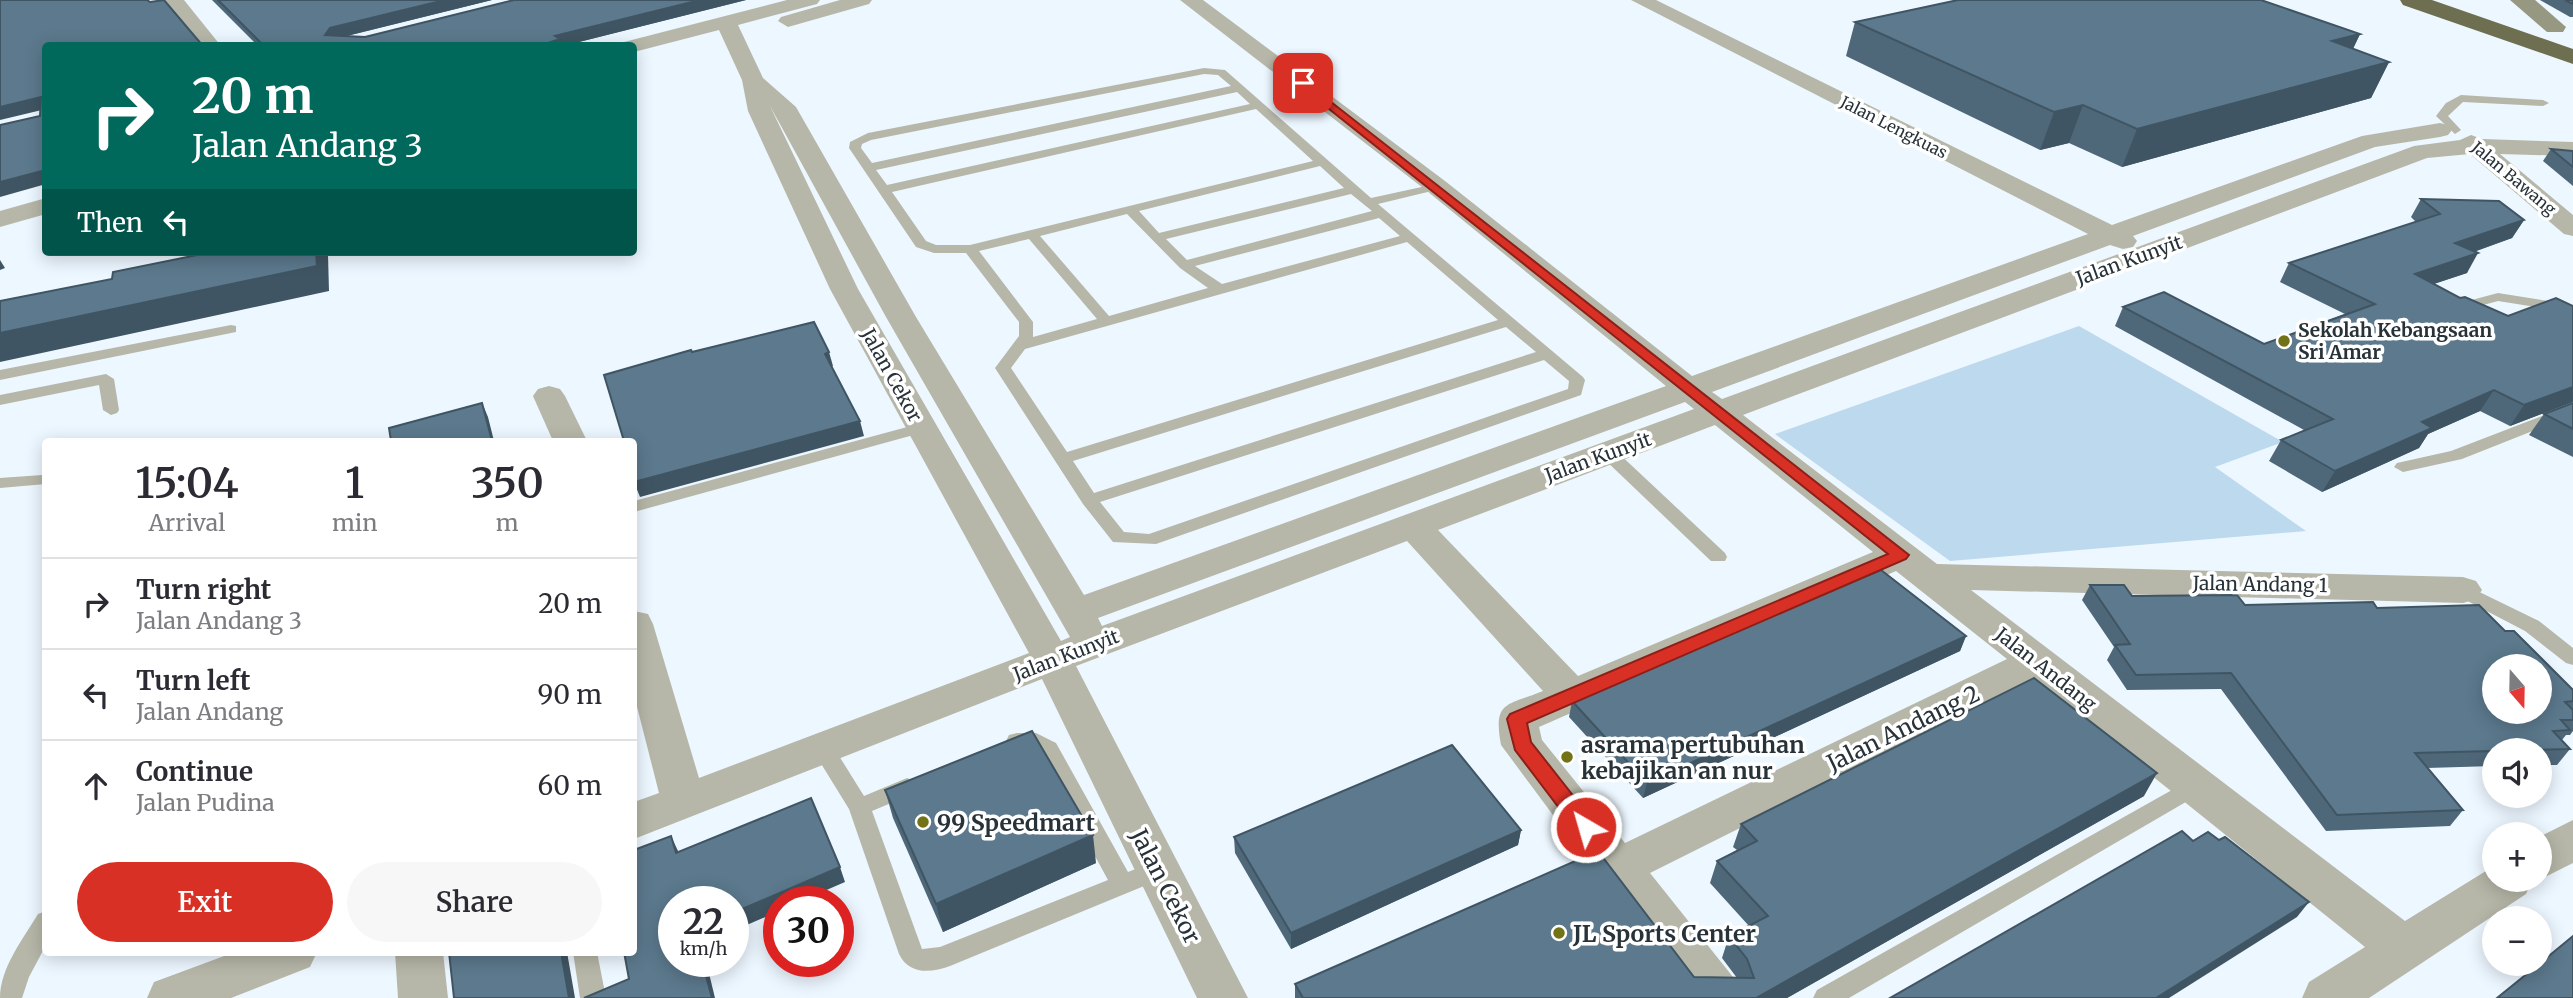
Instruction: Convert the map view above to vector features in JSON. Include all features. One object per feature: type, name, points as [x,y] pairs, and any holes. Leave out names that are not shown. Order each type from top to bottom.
[{"type":"highway","points":[[2411,0],[2573,57]]},
{"type":"highway","points":[[2456,0],[2557,30]]},
{"type":"highway","points":[[2474,0],[2557,30],[2573,42]]},
{"type":"highway","points":[[2481,24],[2515,50],[2573,78]]},
{"type":"main road","points":[[2521,0],[2557,30]]},
{"type":"street","points":[[174,0],[208,42]]},
{"type":"street","points":[[730,28],[810,0]]},
{"type":"street","points":[[637,44],[695,28],[730,28],[862,0]]},
{"type":"street","name":"Jalan Andang","points":[[1190,0],[1436,186],[1703,401],[2403,948]]},
{"type":"street","name":"Jalan Lengkuas","points":[[1641,0],[2147,253]]},
{"type":"street","name":"Jalan Cekor","points":[[730,28],[753,80],[760,111],[844,289],[1053,661],[1140,877],[1223,998]]},
{"type":"street","name":"Jalan Cekor","points":[[753,80],[785,107],[901,317],[1084,628]]},
{"type":"street","name":"Jalan Kunyit","points":[[1084,628],[1413,525],[1608,453],[1703,401],[2111,235],[2370,141],[2414,132],[2455,130],[2573,136]]},
{"type":"street","name":"Jalan Bawang","points":[[2455,130],[2573,228]]},
{"type":"street","name":"Jalan Kunyit","points":[[637,820],[1053,661],[1084,628],[1147,587],[2147,253],[2423,151],[2476,146],[2573,149]]},
{"type":"street","points":[[0,219],[42,207]]},
{"type":"street","points":[[549,396],[569,438]]},
{"type":"street","points":[[1413,525],[1571,695]]},
{"type":"street","points":[[1046,564],[1070,578],[1085,582],[1147,587]]},
{"type":"street","points":[[1719,998],[1522,745],[1517,719],[1571,695],[1914,566]]},
{"type":"street","name":"Jalan Andang 1","points":[[1914,566],[2463,590]]},
{"type":"street","points":[[637,649],[641,682],[684,802]]},
{"type":"street","name":"Jalan Andang 2","points":[[1618,868],[2037,662]]},
{"type":"street","points":[[2552,853],[2573,839]]},
{"type":"street","points":[[2327,998],[2490,892]]},
{"type":"street","points":[[172,998],[282,956]]},
{"type":"street","points":[[419,956],[423,998]]},
{"type":"lane","points":[[970,249],[1026,322],[1026,336],[1003,368],[1089,500],[1119,538],[1150,540],[1575,392],[1577,380],[1368,202],[1221,72],[1204,71],[868,137],[856,142],[855,148],[920,244],[934,249],[970,249],[1322,162]]},
{"type":"lane","points":[[868,168],[1240,88]]},
{"type":"lane","points":[[2455,130],[2442,116],[2450,105],[2461,99],[2543,103]]},
{"type":"lane","points":[[883,190],[1259,105]]},
{"type":"lane","points":[[1368,202],[1436,186]]},
{"type":"lane","points":[[1158,237],[1354,189]]},
{"type":"lane","points":[[1130,209],[1186,264],[1210,285],[1221,289]]},
{"type":"lane","points":[[1186,264],[1381,213]]},
{"type":"lane","points":[[1031,233],[1106,321]]},
{"type":"lane","points":[[1017,346],[1410,237]]},
{"type":"lane","points":[[2449,311],[2498,297],[2573,309]]},
{"type":"lane","points":[[1063,459],[1508,322]]},
{"type":"lane","points":[[0,375],[231,330]]},
{"type":"lane","points":[[1089,500],[1546,354]]},
{"type":"lane","points":[[0,401],[106,379],[111,410]]},
{"type":"lane","points":[[2403,467],[2456,455],[2573,409]]},
{"type":"lane","points":[[637,506],[922,428]]},
{"type":"lane","points":[[1608,453],[1718,557]]},
{"type":"lane","points":[[0,483],[42,480]]},
{"type":"lane","name":"Jalan Andang 1","points":[[2463,590],[2532,626],[2573,659]]},
{"type":"lane","points":[[823,749],[859,807],[911,954],[918,960],[941,958],[1140,877],[1048,749],[1025,739],[995,749]]},
{"type":"lane","points":[[859,807],[933,776]]},
{"type":"lane","points":[[1826,998],[2195,786]]},
{"type":"lane","points":[[9,998],[17,974],[42,928]]},
{"type":"lane","points":[[586,956],[593,998]]},
{"type":"shaded area","points":[[2079,326],[2283,442],[2215,467],[2306,531],[1950,561],[1775,434]]},
{"type":"building","points":[[0,0],[164,0],[200,42],[42,42],[42,171],[0,182],[0,125],[40,116],[41,97],[0,107]]},
{"type":"building","points":[[218,0],[445,0],[330,28],[325,35],[365,37],[514,0],[700,0],[555,36],[560,39],[551,42],[260,42]]},
{"type":"building","points":[[1958,0],[2261,0],[2360,34],[2332,41],[2389,62],[2137,129],[2083,105],[2054,112],[1855,22]]},
{"type":"building","points":[[2551,149],[2573,151],[2573,167]]},
{"type":"building","points":[[2421,199],[2499,201],[2524,220],[2455,243],[2478,253],[2415,274],[2460,298],[2465,297],[2508,316],[2556,298],[2573,306],[2573,387],[2524,405],[2494,390],[2422,422],[2432,428],[2335,471],[2281,440],[2333,419],[2123,307],[2164,292],[2264,344],[2375,304],[2289,263],[2440,214]]},
{"type":"building","points":[[192,256],[316,256],[317,266],[0,333],[0,301],[112,279],[113,272]]},
{"type":"building","points":[[814,322],[829,352],[825,354],[860,421],[637,481],[637,438],[623,438],[604,375],[691,350],[692,352]]},
{"type":"building","points":[[482,403],[491,438],[391,438],[389,428]]},
{"type":"building","points":[[2573,403],[2573,429],[2544,414]]},
{"type":"building","points":[[1881,570],[1966,636],[1647,783],[1572,701]]},
{"type":"building","points":[[2090,585],[2124,585],[2132,596],[2237,595],[2245,605],[2373,602],[2377,608],[2479,605],[2505,631],[2514,631],[2537,654],[2482,654],[2482,724],[2552,724],[2552,669],[2573,690],[2573,701],[2565,702],[2573,710],[2573,720],[2561,720],[2570,730],[2553,731],[2570,749],[2552,749],[2552,738],[2482,738],[2482,751],[2415,753],[2463,810],[2337,815],[2231,673],[2136,675],[2115,645],[2130,644]]},
{"type":"building","points":[[2034,678],[2157,773],[1756,998],[1303,998],[1295,984],[1598,851],[1694,977],[1754,978],[1747,959],[1729,936],[1768,916],[1717,861],[1757,841],[1741,824]]},
{"type":"building","points":[[1032,731],[1093,835],[936,904],[885,790]]},
{"type":"building","points":[[1452,745],[1521,830],[1291,933],[1234,837]]},
{"type":"building","points":[[811,798],[840,867],[796,886],[763,886],[763,900],[749,906],[749,886],[658,886],[658,977],[706,977],[712,998],[584,998],[629,979],[625,956],[637,956],[637,849],[671,836],[676,853]]},
{"type":"building","points":[[2182,831],[2193,841],[2208,832],[2219,840],[2225,837],[2309,902],[2156,998],[1890,998]]},
{"type":"building","points":[[2573,936],[2573,998],[2497,998],[2524,976],[2552,976],[2552,953]]},
{"type":"building","points":[[449,956],[562,956],[569,998],[454,998]]},
{"type":"place","name":"Sekolah Kebangsaan Sri Amar","points":[[2284,341]]},
{"type":"place","name":"asrama pertubuhan kebajikan an nur","points":[[1567,757]]},
{"type":"place","name":"99 Speedmart","points":[[923,822]]},
{"type":"place","name":"JL Sports Center","points":[[1559,933]]},
{"type":"route","points":[[1303,83],[1900,555],[1517,719],[1522,745],[1586,827]]}]
